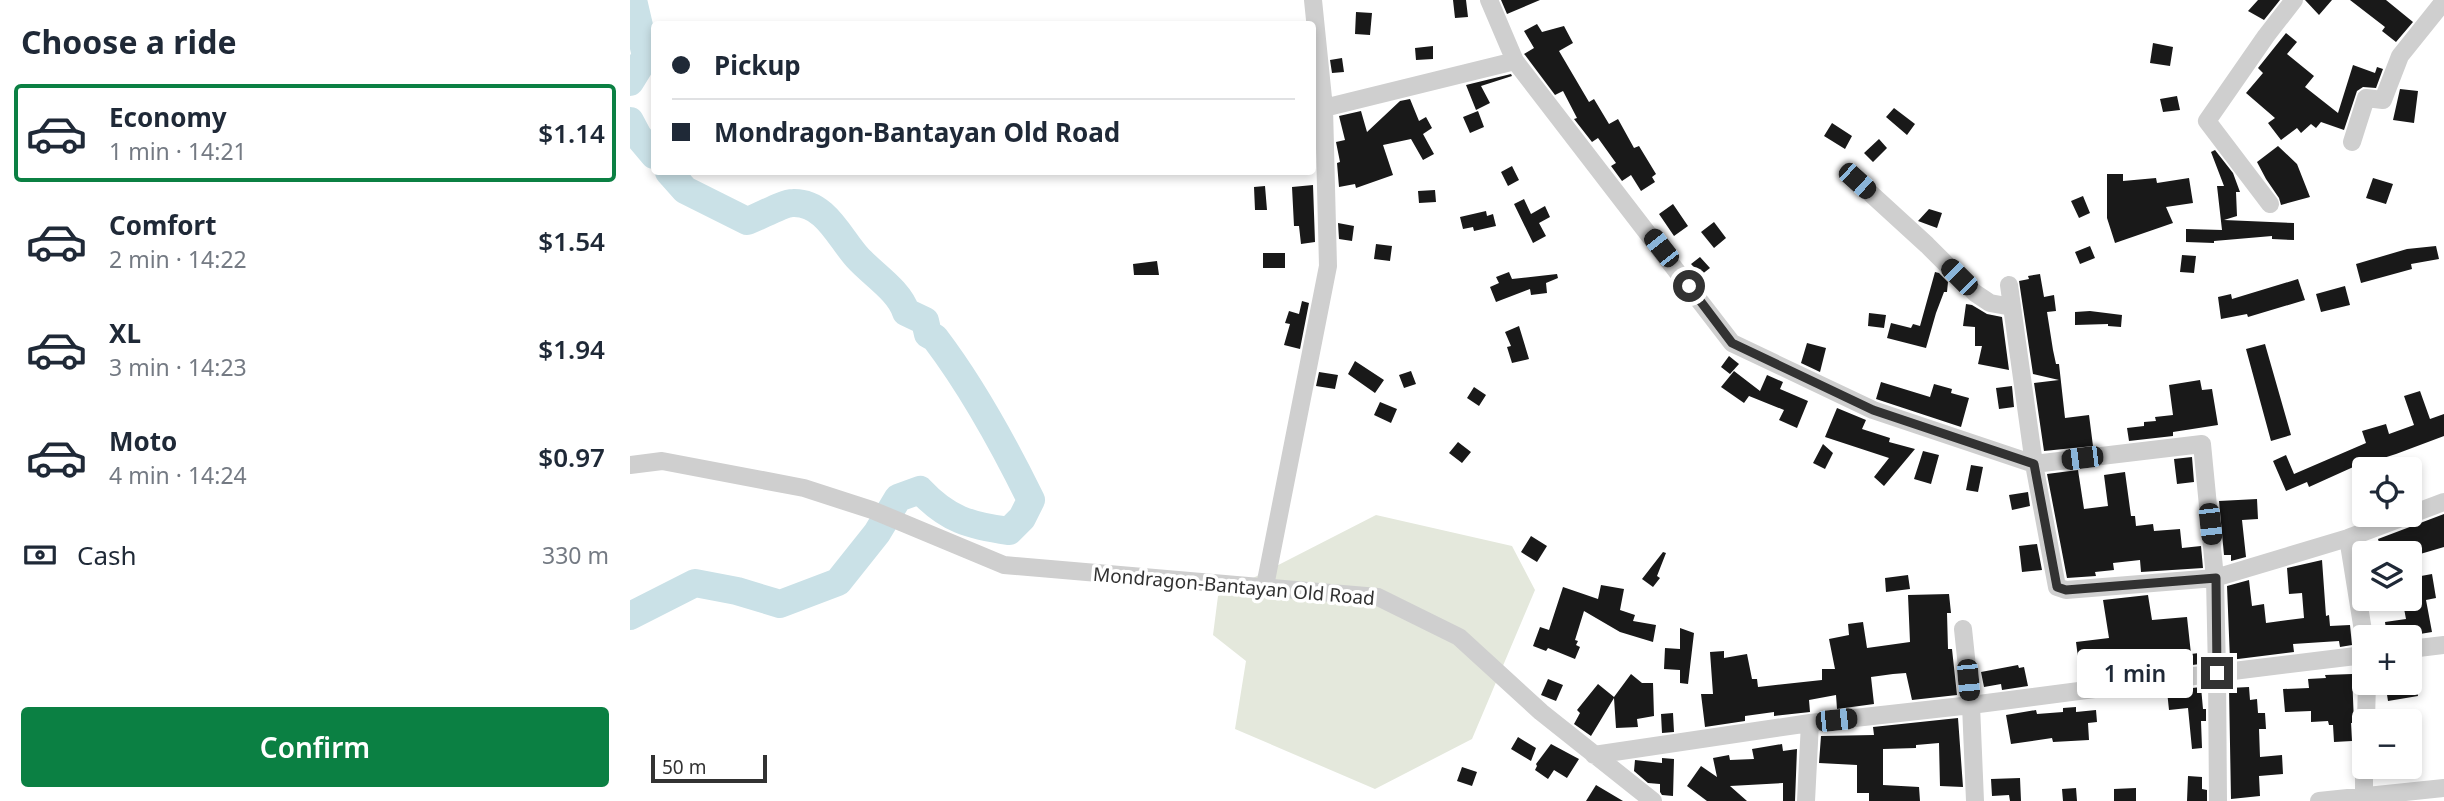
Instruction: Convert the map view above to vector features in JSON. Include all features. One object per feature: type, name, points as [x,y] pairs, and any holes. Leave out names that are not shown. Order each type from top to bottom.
[{"type":"street","points":[[1313,0],[1315,21]]},
{"type":"street","points":[[1489,0],[1515,61],[1732,343],[1873,410],[2034,464],[2202,444],[2216,578],[2218,801]]},
{"type":"street","points":[[2270,204],[2207,121],[2294,0]]},
{"type":"street","points":[[2352,142],[2367,98],[2383,100],[2400,55],[2444,1]]},
{"type":"street","points":[[1265,586],[1328,266],[1324,108],[1316,29]]},
{"type":"street","points":[[1324,108],[1515,61]]},
{"type":"street","points":[[1857,181],[1975,293],[1990,303],[2012,307]]},
{"type":"street","points":[[2009,285],[2034,464],[2057,587],[2066,590],[2216,578],[2347,538],[2444,502]]},
{"type":"street","name":"Mondragon-Bantayan Old Road","points":[[630,464],[662,461],[804,488],[872,510],[1004,565],[1378,597],[1459,637],[1541,712],[1653,801]]},
{"type":"street","points":[[2347,538],[2362,625]]},
{"type":"street","points":[[1964,629],[1975,801]]},
{"type":"street","points":[[2422,648],[2444,645]]},
{"type":"street","points":[[1594,755],[1810,723],[2352,656]]},
{"type":"street","points":[[1806,801],[1810,723]]},
{"type":"street","points":[[2363,799],[2364,779]]},
{"type":"street","points":[[2319,801],[2363,799],[2444,788]]},
{"type":"shaded area","points":[[1376,515],[1512,546],[1535,590],[1472,739],[1375,789],[1235,729],[1246,661],[1213,635],[1218,596]]},
{"type":"building","points":[[1453,0],[1466,0],[1468,17],[1455,18]]},
{"type":"building","points":[[1501,0],[1540,0],[1507,14]]},
{"type":"building","points":[[2258,0],[2280,0],[2264,20],[2248,11]]},
{"type":"building","points":[[2305,0],[2332,0],[2319,15]]},
{"type":"building","points":[[2350,0],[2386,0],[2413,22],[2396,42],[2382,31],[2385,27]]},
{"type":"building","points":[[1356,12],[1372,13],[1370,35],[1355,34]]},
{"type":"building","points":[[1537,24],[1542,32],[1564,26],[1573,43],[1559,51],[1589,102],[1594,99],[1609,124],[1618,119],[1634,148],[1639,146],[1656,174],[1652,177],[1655,182],[1641,191],[1631,175],[1622,181],[1611,166],[1616,163],[1598,138],[1592,142],[1574,119],[1577,118],[1563,91],[1555,95],[1524,54],[1534,48],[1524,31]]},
{"type":"building","points":[[2286,33],[2297,42],[2287,54],[2314,76],[2305,87],[2338,113],[2353,65],[2375,73],[2377,67],[2383,69],[2376,88],[2363,87],[2357,91],[2344,130],[2321,122],[2316,128],[2311,124],[2301,133],[2297,128],[2281,140],[2268,123],[2275,118],[2246,93],[2263,73],[2258,68]]},
{"type":"building","points":[[2153,43],[2173,47],[2170,66],[2150,63]]},
{"type":"building","points":[[1433,46],[1433,59],[1416,60],[1415,48]]},
{"type":"building","points":[[1342,58],[1344,72],[1332,73],[1330,60]]},
{"type":"building","points":[[1511,74],[1512,76],[1481,86],[1490,103],[1476,110],[1466,85]]},
{"type":"building","points":[[2400,89],[2418,91],[2414,123],[2393,120]]},
{"type":"building","points":[[2177,96],[2180,110],[2163,112],[2160,99]]},
{"type":"building","points":[[1410,99],[1419,121],[1426,117],[1432,128],[1423,134],[1434,154],[1423,160],[1411,139],[1383,145],[1393,175],[1356,188],[1355,184],[1339,187],[1337,163],[1340,162],[1336,142],[1345,140],[1339,116],[1361,111],[1367,132],[1400,101]]},
{"type":"building","points":[[1894,108],[1915,124],[1907,135],[1886,117]]},
{"type":"building","points":[[1478,111],[1484,127],[1470,133],[1463,117]]},
{"type":"building","points":[[1832,123],[1852,136],[1845,149],[1824,136]]},
{"type":"building","points":[[1879,139],[1887,148],[1873,162],[1864,153]]},
{"type":"building","points":[[2278,146],[2297,164],[2310,197],[2281,205],[2257,162]]},
{"type":"building","points":[[2215,150],[2233,173],[2240,192],[2236,192],[2237,216],[2224,220],[2294,223],[2294,240],[2272,239],[2272,236],[2214,243],[2186,242],[2186,229],[2222,230],[2217,186],[2224,186],[2211,152]]},
{"type":"building","points":[[1512,166],[1519,180],[1508,186],[1501,172]]},
{"type":"building","points":[[2107,174],[2123,174],[2123,181],[2156,178],[2157,183],[2189,178],[2193,203],[2166,207],[2173,223],[2115,243],[2107,218]]},
{"type":"building","points":[[2373,178],[2393,184],[2386,204],[2366,198]]},
{"type":"building","points":[[1313,185],[1315,242],[1301,244],[1299,226],[1294,226],[1292,187]]},
{"type":"building","points":[[1265,186],[1267,210],[1255,210],[1254,187]]},
{"type":"building","points":[[1435,190],[1436,202],[1419,203],[1418,191]]},
{"type":"building","points":[[2083,196],[2090,213],[2079,218],[2071,201]]},
{"type":"building","points":[[1524,199],[1531,214],[1545,206],[1550,217],[1539,223],[1546,236],[1533,243],[1514,204]]},
{"type":"building","points":[[1673,204],[1688,226],[1674,236],[1659,214]]},
{"type":"building","points":[[1929,209],[1942,213],[1937,228],[1918,221]]},
{"type":"building","points":[[1486,211],[1487,216],[1493,214],[1496,226],[1474,231],[1473,227],[1463,229],[1460,217]]},
{"type":"building","points":[[1714,222],[1726,238],[1714,248],[1701,232]]},
{"type":"building","points":[[1338,223],[1354,226],[1352,241],[1339,239]]},
{"type":"building","points":[[1376,244],[1392,246],[1390,261],[1374,259]]},
{"type":"building","points":[[2090,246],[2095,258],[2080,264],[2075,252]]},
{"type":"building","points":[[2436,246],[2439,259],[2411,264],[2412,269],[2361,283],[2356,264],[2407,249]]},
{"type":"building","points":[[1263,253],[1285,253],[1285,268],[1263,268]]},
{"type":"building","points":[[2182,255],[2196,256],[2194,273],[2180,272]]},
{"type":"building","points":[[1700,257],[1710,268],[1701,275],[1691,264]]},
{"type":"building","points":[[1157,261],[1159,275],[1134,275],[1133,264]]},
{"type":"building","points":[[1509,272],[1512,279],[1557,274],[1558,278],[1546,283],[1547,293],[1531,295],[1530,289],[1496,302],[1490,287],[1499,283],[1496,277]]},
{"type":"building","points":[[1935,272],[1948,282],[1947,292],[1944,292],[1936,313],[1926,348],[1887,338],[1891,323],[1911,328],[1913,324],[1920,326]]},
{"type":"building","points":[[2040,274],[2044,297],[2054,295],[2056,311],[2047,312],[2056,364],[2059,364],[2065,418],[2089,415],[2093,446],[2044,451],[2034,383],[2059,380],[2033,374],[2019,281]]},
{"type":"building","points":[[2298,279],[2305,300],[2248,317],[2247,314],[2221,319],[2218,297],[2231,294],[2232,299]]},
{"type":"building","points":[[2345,286],[2350,305],[2321,312],[2316,294]]},
{"type":"building","points":[[1302,301],[1309,303],[1300,349],[1284,345],[1290,324],[1285,323],[1289,311],[1299,314]]},
{"type":"building","points":[[1966,304],[1987,314],[2002,317],[2009,370],[1978,364],[1982,346],[1975,346],[1975,327],[1963,326]]},
{"type":"building","points":[[2075,312],[2122,315],[2121,327],[2108,324],[2075,325]]},
{"type":"building","points":[[1869,313],[1886,315],[1884,328],[1868,326]]},
{"type":"building","points":[[1519,326],[1529,359],[1512,363],[1507,347],[1511,346],[1505,332]]},
{"type":"building","points":[[1807,343],[1826,348],[1820,372],[1801,363]]},
{"type":"building","points":[[2265,344],[2291,435],[2271,441],[2246,349]]},
{"type":"building","points":[[1729,356],[1739,364],[1730,374],[1721,367]]},
{"type":"building","points":[[1355,361],[1384,380],[1375,393],[1348,374]]},
{"type":"building","points":[[1411,371],[1416,384],[1404,388],[1399,375]]},
{"type":"building","points":[[1734,371],[1760,391],[1767,375],[1783,382],[1780,389],[1808,401],[1797,428],[1779,420],[1784,410],[1749,396],[1744,403],[1721,387]]},
{"type":"building","points":[[1319,372],[1338,375],[1335,389],[1316,386]]},
{"type":"building","points":[[2200,380],[2202,390],[2212,389],[2218,425],[2173,432],[2173,436],[2129,441],[2127,428],[2144,426],[2144,422],[2156,421],[2155,417],[2173,415],[2169,385]]},
{"type":"building","points":[[1881,382],[1930,397],[1934,384],[1969,398],[1961,427],[1876,399]]},
{"type":"building","points":[[2012,386],[2014,407],[1999,409],[1996,388]]},
{"type":"building","points":[[1474,387],[1486,395],[1479,406],[1467,398]]},
{"type":"building","points":[[2420,391],[2430,419],[2444,414],[2444,436],[2387,457],[2352,457],[2352,468],[2309,487],[2307,482],[2286,491],[2273,461],[2286,455],[2294,474],[2366,443],[2362,431],[2386,424],[2389,434],[2414,425],[2404,396]]},
{"type":"building","points":[[1380,402],[1397,409],[1391,423],[1374,415]]},
{"type":"building","points":[[1837,408],[1866,420],[1862,429],[1890,438],[1889,442],[1915,449],[1884,486],[1874,477],[1889,458],[1825,437]]},
{"type":"building","points":[[1458,442],[1471,452],[1462,463],[1449,453]]},
{"type":"building","points":[[1823,444],[1833,453],[1825,469],[1813,463]]},
{"type":"building","points":[[1923,451],[1939,455],[1931,484],[1914,479]]},
{"type":"building","points":[[2192,457],[2194,482],[2177,484],[2174,459]]},
{"type":"building","points":[[1971,465],[1983,467],[1978,492],[1966,490]]},
{"type":"building","points":[[2078,470],[2084,509],[2108,506],[2104,475],[2125,472],[2131,516],[2135,516],[2136,526],[2153,524],[2154,531],[2180,529],[2182,548],[2201,546],[2203,568],[2141,572],[2140,560],[2113,563],[2114,570],[2095,572],[2096,576],[2067,578],[2047,474]]},
{"type":"building","points":[[2028,492],[2030,506],[2012,510],[2009,495]]},
{"type":"building","points":[[2257,499],[2258,519],[2242,520],[2246,557],[2231,561],[2231,555],[2224,555],[2219,501]]},
{"type":"building","points":[[2444,514],[2444,547],[2422,553],[2422,541],[2379,541],[2410,527],[2422,527],[2422,522]]},
{"type":"building","points":[[1531,536],[1547,546],[1537,562],[1521,552]]},
{"type":"building","points":[[2037,544],[2042,570],[2022,572],[2019,546]]},
{"type":"building","points":[[1663,552],[1666,553],[1657,576],[1660,578],[1653,587],[1642,579]]},
{"type":"building","points":[[2322,560],[2326,616],[2329,615],[2330,626],[2350,625],[2352,645],[2340,647],[2339,641],[2293,644],[2294,652],[2230,660],[2227,586],[2249,580],[2252,606],[2264,604],[2266,623],[2304,618],[2302,593],[2289,594],[2287,568]]},
{"type":"building","points":[[2432,574],[2436,598],[2426,600],[2432,632],[2422,634],[2422,625],[2385,625],[2385,622],[2406,619],[2404,611],[2422,611],[2422,576]]},
{"type":"building","points":[[1908,575],[1910,589],[1886,592],[1885,578]]},
{"type":"building","points":[[1601,585],[1624,589],[1620,610],[1635,615],[1633,621],[1656,625],[1653,642],[1620,632],[1584,611],[1575,640],[1580,647],[1575,659],[1548,648],[1546,651],[1533,646],[1540,627],[1549,630],[1563,587],[1598,599]]},
{"type":"building","points":[[1949,594],[1951,613],[1947,613],[1948,649],[1952,649],[1957,695],[1912,700],[1906,673],[1893,674],[1871,677],[1874,704],[1837,709],[1836,695],[1809,700],[1810,712],[1774,716],[1774,712],[1745,716],[1745,721],[1705,727],[1701,694],[1713,694],[1710,652],[1724,651],[1724,658],[1747,654],[1752,679],[1757,679],[1758,687],[1822,680],[1822,669],[1835,669],[1829,639],[1849,635],[1848,624],[1863,622],[1867,648],[1910,642],[1908,595]]},
{"type":"building","points":[[2148,595],[2152,620],[2187,617],[2191,654],[2199,653],[2200,664],[2123,674],[2122,667],[2080,673],[2076,642],[2109,638],[2103,600]]},
{"type":"building","points":[[1680,628],[1694,633],[1688,684],[1680,683],[1680,670],[1664,669],[1665,648],[1680,649]]},
{"type":"building","points":[[2018,665],[2019,668],[2024,667],[2028,686],[2002,690],[2001,684],[1984,687],[1981,672]]},
{"type":"building","points":[[1631,674],[1642,683],[1653,683],[1654,716],[1637,719],[1638,727],[1616,728],[1614,698],[1591,736],[1574,724],[1580,713],[1577,710],[1598,684],[1614,697]]},
{"type":"building","points":[[2352,674],[2352,741],[2334,742],[2333,725],[2329,725],[2328,721],[2311,722],[2311,711],[2285,712],[2283,689],[2309,688],[2308,679],[2326,678],[2325,675]]},
{"type":"building","points":[[1548,679],[1563,685],[1556,701],[1541,695]]},
{"type":"building","points":[[2201,687],[2206,721],[2201,721],[2202,748],[2192,749],[2188,708],[2169,710],[2167,691]]},
{"type":"building","points":[[2249,687],[2250,700],[2257,699],[2258,713],[2265,713],[2266,729],[2259,729],[2260,757],[2282,755],[2283,774],[2259,776],[2260,796],[2231,799],[2229,688]]},
{"type":"building","points":[[2387,695],[2418,695],[2418,696],[2388,701]]},
{"type":"building","points":[[2076,707],[2076,712],[2096,710],[2097,722],[2088,723],[2089,740],[2053,742],[2052,738],[2011,744],[2006,715],[2036,710],[2037,714],[2063,712],[2063,708]]},
{"type":"building","points":[[1673,713],[1674,732],[1662,733],[1661,714]]},
{"type":"building","points":[[1958,718],[1963,787],[1940,786],[1939,743],[1916,745],[1916,748],[1883,749],[1883,785],[1919,787],[1920,801],[1869,801],[1869,793],[1857,793],[1857,765],[1819,763],[1821,736],[1874,735],[1873,727]]},
{"type":"building","points":[[1518,737],[1536,748],[1531,761],[1511,749]]},
{"type":"building","points":[[1551,744],[1579,759],[1567,778],[1554,770],[1548,779],[1535,770],[1536,764]]},
{"type":"building","points":[[1782,744],[1783,751],[1797,749],[1795,801],[1783,801],[1783,783],[1730,786],[1747,801],[1707,801],[1687,786],[1701,766],[1717,777],[1713,758],[1729,755],[1730,760],[1754,759],[1752,749]]},
{"type":"building","points":[[1662,758],[1674,759],[1673,796],[1662,795],[1660,784],[1648,783],[1634,771],[1635,760],[1662,763]]},
{"type":"building","points":[[1462,767],[1477,772],[1472,786],[1457,781]]},
{"type":"building","points":[[2188,776],[2202,777],[2202,789],[2207,790],[2207,801],[2187,801]]},
{"type":"building","points":[[2020,778],[2021,801],[2010,801],[2009,795],[1992,796],[1991,779]]},
{"type":"building","points":[[1596,785],[1623,801],[1586,801]]},
{"type":"building","points":[[2076,788],[2077,801],[2063,801],[2062,789]]},
{"type":"building","points":[[2136,788],[2136,801],[2114,801],[2114,789]]},
{"type":"waterway","points":[[630,82],[646,56],[633,0]]},
{"type":"waterway","points":[[630,121],[651,151]]},
{"type":"waterway","points":[[630,616],[695,583],[737,591],[780,604],[838,582],[877,533],[898,498],[920,490],[940,508],[960,520],[1009,531],[1022,518],[1031,500],[987,416],[949,357],[935,338],[928,334],[925,321],[906,312],[898,297],[857,257],[823,214],[804,204],[793,203],[747,221],[685,190],[672,175]]},
{"type":"route","points":[[1689,286],[1732,343],[1873,410],[2034,464],[2057,587],[2066,590],[2216,578],[2217,673]]}]
